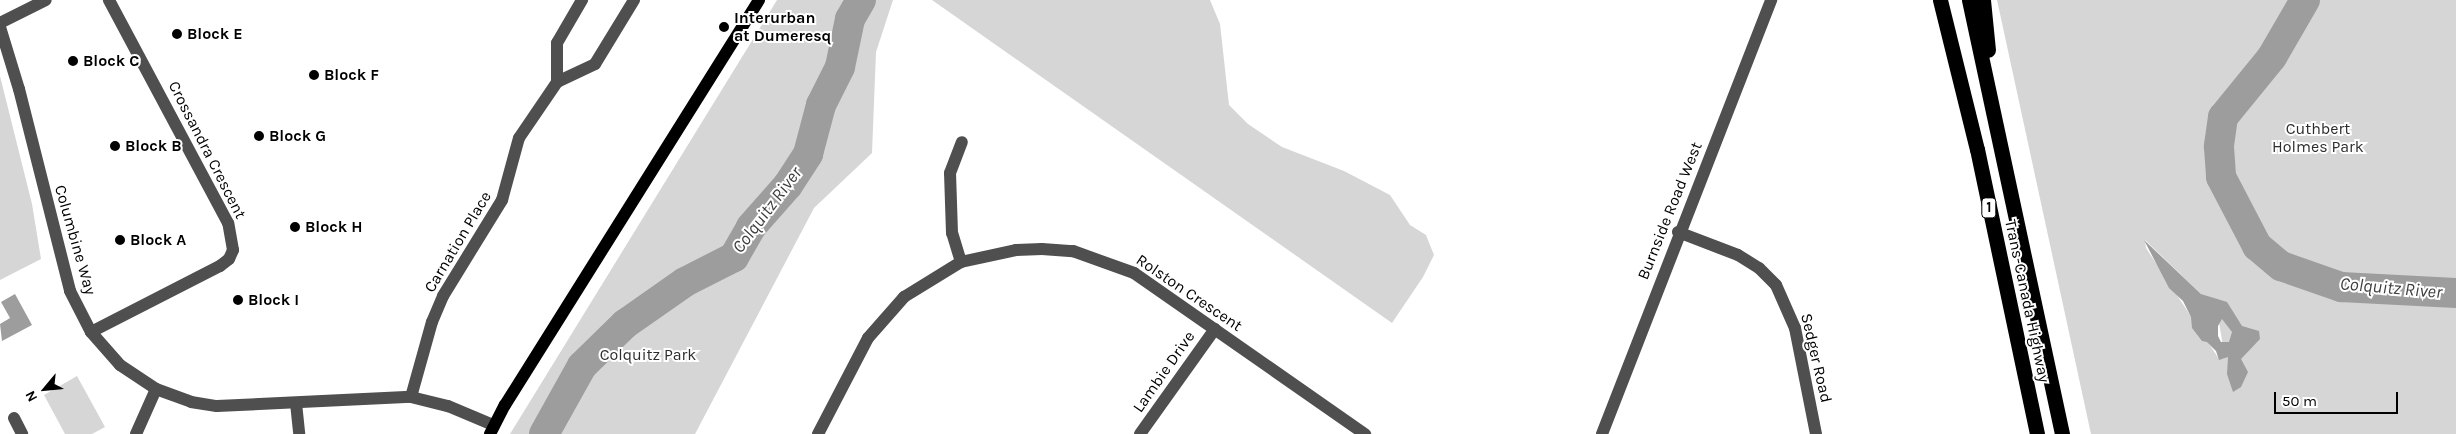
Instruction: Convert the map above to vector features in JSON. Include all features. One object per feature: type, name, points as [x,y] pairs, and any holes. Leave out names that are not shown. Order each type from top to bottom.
[{"type":"highway","name":"Trans-Canada Highway","points":[[1940,0],[1977,149],[2037,434]]},
{"type":"highway","name":"Trans-Canada Highway","points":[[1969,0],[2062,434]]},
{"type":"highway","points":[[1983,0],[1994,112]]},
{"type":"highway","points":[[2031,434],[2033,417]]},
{"type":"main road","points":[[491,430],[759,0]]},
{"type":"street","points":[[0,23],[46,0]]},
{"type":"street","name":"Crossandra Crescent","points":[[91,332],[220,266],[229,259],[233,250],[228,223],[109,0]]},
{"type":"street","points":[[582,0],[557,43],[557,82],[595,64],[634,0]]},
{"type":"street","name":"Burnside Road West","points":[[1602,434],[1678,232],[1771,0]]},
{"type":"street","name":"Columbine Way","points":[[0,27],[20,89],[70,291],[91,332],[120,365],[156,389],[191,402],[217,406],[410,397],[448,406],[491,430]]},
{"type":"street","name":"Carnation Place","points":[[410,397],[432,322],[443,296],[502,200],[519,138],[557,82]]},
{"type":"street","points":[[960,262],[952,233],[950,173],[962,142]]},
{"type":"street","name":"Sedger Road","points":[[1678,232],[1738,255],[1759,268],[1776,285],[1795,328],[1816,434]]},
{"type":"street","name":"Rolston Crescent","points":[[818,434],[868,338],[888,313],[930,279],[960,262],[1016,250],[1073,251],[1134,273],[1365,434]]},
{"type":"street","name":"Lambie Drive","points":[[1140,434],[1215,329]]},
{"type":"street","points":[[136,434],[156,389]]},
{"type":"street","points":[[296,403],[299,434]]},
{"type":"street","points":[[14,418],[22,434]]},
{"type":"green space","name":"Colquitz Park","points":[[777,0],[893,0],[876,52],[872,153],[814,208],[695,434],[510,434]]},
{"type":"green space","points":[[932,0],[1210,0],[1220,24],[1229,105],[1248,124],[1282,147],[1344,171],[1390,195],[1410,225],[1426,235],[1434,255],[1423,277],[1392,323]]},
{"type":"green space","name":"Cuthbert Holmes Park","points":[[1997,0],[2456,0],[2456,434],[2091,434]],"holes":[[[2145,240],[2201,294],[2215,299],[2225,358],[2219,359],[2146,248]]]},
{"type":"green space","points":[[0,76],[32,204],[41,259],[0,280]]},
{"type":"green space","points":[[77,376],[105,427],[92,434],[65,434],[44,395]]},
{"type":"shaded area","points":[[2144,240],[2201,294],[2227,302],[2242,326],[2259,331],[2260,339],[2241,359],[2248,372],[2241,387],[2233,392],[2227,374],[2228,357],[2219,360],[2216,351],[2207,342],[2202,341],[2192,328],[2191,317],[2183,301],[2169,288]],"holes":[[[2222,319],[2232,332],[2229,342],[2221,342],[2218,336],[2218,326]]]},
{"type":"shaded area","points":[[15,294],[32,325],[2,341],[0,324],[10,318],[1,302]]},
{"type":"waterway","name":"Colquitz River","points":[[544,434],[582,366],[625,324],[685,282],[734,257],[751,227],[788,185],[808,154],[821,105],[840,67],[850,19],[861,0]]},
{"type":"waterway","name":"Colquitz River","points":[[2305,0],[2272,57],[2223,117],[2219,147],[2221,177],[2257,246],[2281,266],[2341,287],[2456,293]]},
{"type":"place","name":"Interurban at Dumeresq","points":[[724,27]]},
{"type":"place","name":"Block E","points":[[177,34]]},
{"type":"place","name":"Block C","points":[[73,61]]},
{"type":"place","name":"Block F","points":[[314,75]]},
{"type":"place","name":"Block G","points":[[259,136]]},
{"type":"place","name":"Block B","points":[[115,146]]},
{"type":"place","name":"Block H","points":[[295,227]]},
{"type":"place","name":"Block A","points":[[120,240]]},
{"type":"place","name":"Block I","points":[[238,300]]}]
